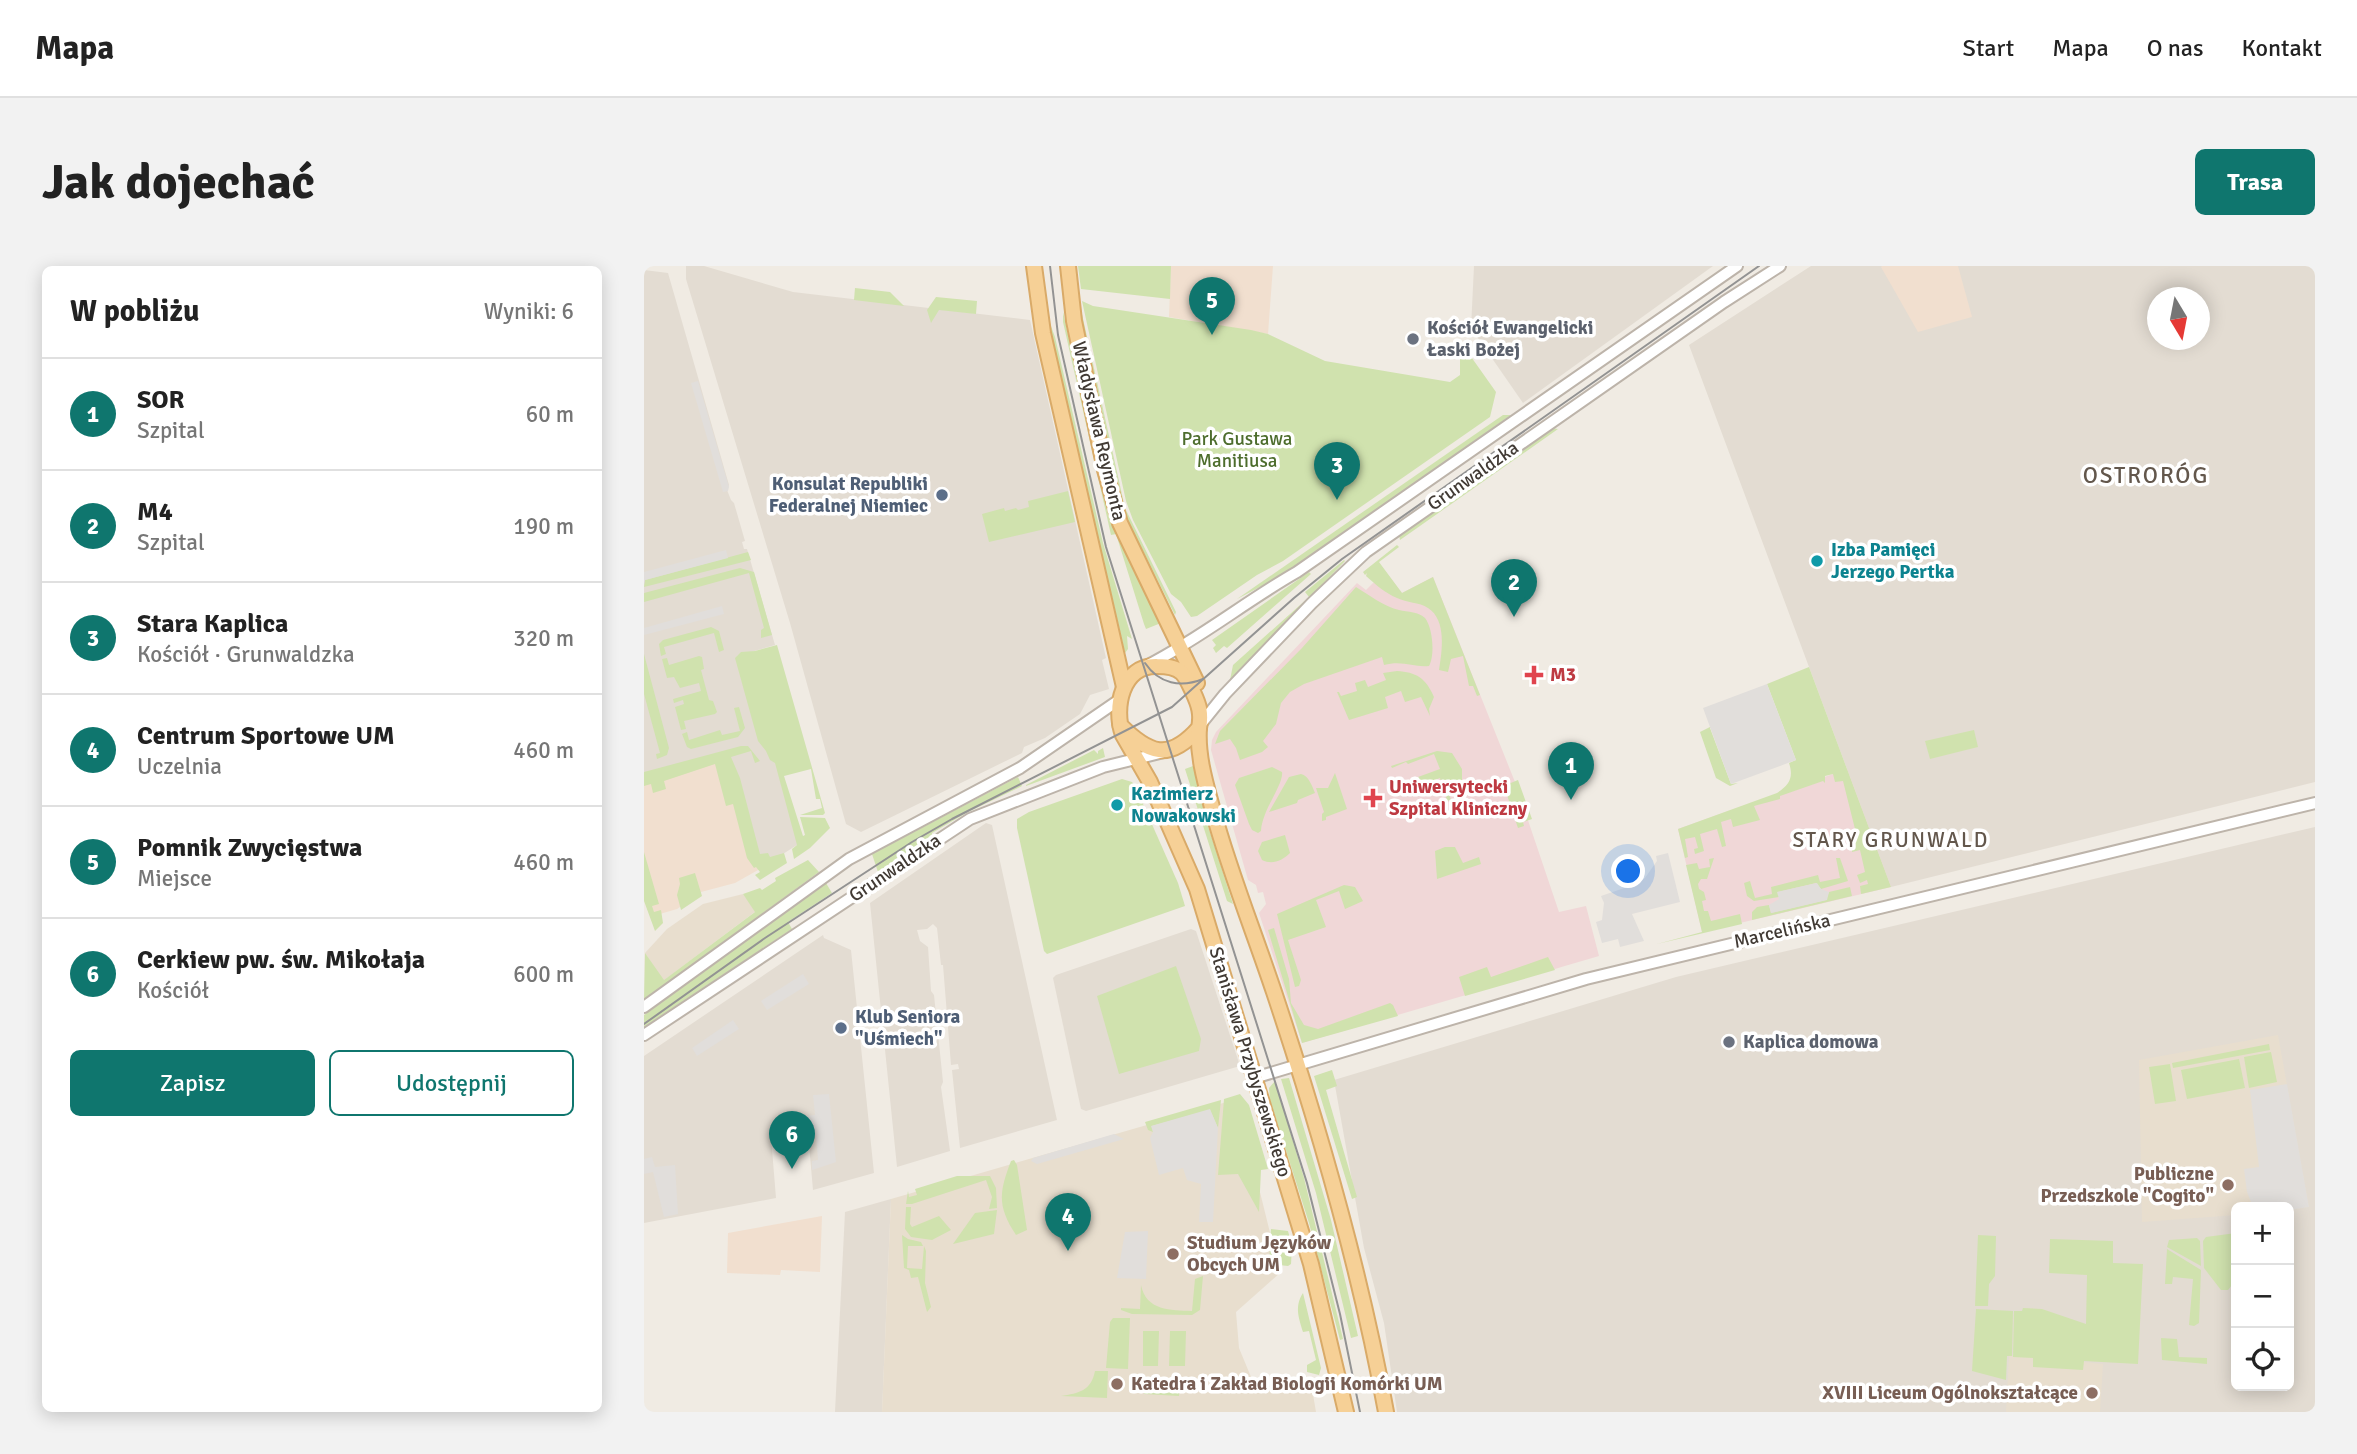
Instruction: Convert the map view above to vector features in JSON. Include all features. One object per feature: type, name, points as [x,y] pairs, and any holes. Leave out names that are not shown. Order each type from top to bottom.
[{"type":"main road","name":"Władysława Reymonta","points":[[1034,266],[1043,333],[1122,694]]},
{"type":"main road","name":"Władysława Reymonta","points":[[1068,266],[1074,321],[1111,491],[1127,538],[1197,684],[1200,706]]},
{"type":"main road","points":[[1199,727],[1182,744],[1171,750],[1143,746],[1120,725],[1122,694],[1133,675],[1146,666],[1168,667],[1182,673],[1200,706],[1203,767],[1218,830],[1297,1063],[1348,1236],[1386,1412]]},
{"type":"main road","name":"Stanisława Przybyszewskiego","points":[[1120,725],[1150,782],[1196,889],[1323,1307],[1346,1412]]},
{"type":"street","name":"Grunwaldzka","points":[[1146,666],[1181,648],[1297,572],[1737,266]]},
{"type":"street","name":"Grunwaldzka","points":[[1199,727],[1225,694],[1335,580],[1366,552],[1724,302],[1780,266]]},
{"type":"street","points":[[1711,284],[1724,302]]},
{"type":"street","name":"Grunwaldzka","points":[[644,1007],[849,859],[1020,768],[1122,694]]},
{"type":"street","name":"Grunwaldzka","points":[[644,1035],[970,819],[1091,771],[1171,750]]},
{"type":"street","name":"Marcelińska","points":[[1254,1078],[1586,979],[2315,803]]},
{"type":"shaded area","points":[[686,266],[704,266],[793,292],[1030,320],[1106,658],[1102,660],[1109,689],[1090,695],[1080,714],[1045,738],[1024,747],[1022,753],[861,832],[846,824],[790,623],[686,279]]},
{"type":"shaded area","points":[[1171,266],[1273,266],[1268,334],[1169,317]]},
{"type":"shaded area","points":[[1474,266],[1713,266],[1523,403],[1471,328]]},
{"type":"shaded area","points":[[1811,266],[2315,266],[2315,782],[1891,887],[1689,345]]},
{"type":"shaded area","points":[[1882,266],[1958,266],[1972,317],[1918,332]]},
{"type":"shaded area","points":[[644,270],[668,273],[729,485],[727,490],[734,503],[745,541],[742,542],[744,549],[747,549],[775,645],[737,656],[776,758],[800,843],[758,870],[644,780]]},
{"type":"shaded area","points":[[698,381],[728,491],[723,492],[691,383]]},
{"type":"shaded area","points":[[726,550],[728,558],[645,580],[644,584],[644,572]]},
{"type":"shaded area","name":"Uniwersytecki Szpital Kliniczny","points":[[1378,562],[1402,593],[1433,577],[1515,782],[1559,912],[1586,906],[1599,956],[1302,1043],[1259,913],[1266,904],[1263,892],[1258,893],[1256,885],[1248,880],[1211,750],[1212,740],[1216,732],[1357,583],[1366,590],[1374,582],[1366,574]]},
{"type":"shaded area","points":[[722,606],[724,614],[644,635],[644,628]]},
{"type":"shaded area","points":[[1767,684],[1796,760],[1731,784],[1703,708]]},
{"type":"shaded area","points":[[722,755],[758,870],[735,883],[701,892],[677,909],[653,916],[644,873],[644,780]]},
{"type":"shaded area","points":[[1847,769],[1891,887],[1702,932],[1678,829]]},
{"type":"shaded area","points":[[986,823],[992,825],[1057,1120],[960,1148],[952,1070],[959,1069],[958,1064],[951,1065],[943,965],[937,928],[933,924],[927,929],[917,930],[920,941],[928,947],[950,1151],[897,1167],[870,903]]},
{"type":"shaded area","points":[[2315,827],[2315,1412],[1397,1412],[1384,1323],[1364,1248],[1334,1080],[1676,977]]},
{"type":"shaded area","points":[[1668,853],[1680,902],[1632,914],[1644,941],[1620,947],[1618,939],[1602,943],[1596,922],[1602,920],[1604,903],[1601,896],[1636,884],[1645,878],[1657,861],[1656,856]]},
{"type":"shaded area","points":[[1817,883],[1821,889],[1829,892],[1827,900],[1771,913],[1769,905],[1779,899],[1777,892]]},
{"type":"shaded area","points":[[743,894],[756,911],[663,981],[645,953],[667,929],[703,904]]},
{"type":"shaded area","points":[[1191,929],[1196,931],[1240,1066],[1086,1111],[1081,1109],[1053,978]]},
{"type":"shaded area","points":[[823,935],[824,938],[851,950],[874,1173],[813,1190],[807,1122],[770,1125],[776,1198],[644,1223],[644,1056]]},
{"type":"shaded area","points":[[803,974],[809,984],[767,1010],[761,1001]]},
{"type":"shaded area","points":[[733,1020],[739,1029],[697,1056],[692,1048]]},
{"type":"shaded area","points":[[2278,1035],[2309,1207],[2294,1209],[2294,1202],[2231,1202],[2231,1215],[2142,1222],[2139,1060]]},
{"type":"shaded area","points":[[2287,1084],[2309,1207],[2294,1209],[2294,1202],[2251,1202],[2244,1169],[2259,1167],[2250,1090]]},
{"type":"shaded area","points":[[829,1094],[836,1162],[812,1170],[812,1161],[818,1160],[816,1135],[808,1135],[806,1116],[815,1115],[813,1095]]},
{"type":"shaded area","points":[[1237,1099],[1280,1273],[1236,1312],[1239,1348],[1256,1389],[1310,1377],[1316,1412],[882,1412],[891,1199]]},
{"type":"shaded area","points":[[1210,1109],[1218,1128],[1213,1222],[1199,1222],[1201,1184],[1187,1180],[1183,1168],[1159,1175],[1150,1138],[1153,1132],[1151,1126]]},
{"type":"shaded area","points":[[1114,1134],[1124,1139],[1037,1164],[1031,1161],[1033,1158]]},
{"type":"shaded area","points":[[652,1157],[655,1167],[675,1165],[678,1214],[664,1217],[653,1172],[644,1174],[644,1159]]},
{"type":"shaded area","points":[[891,1199],[882,1412],[835,1412],[845,1212]]},
{"type":"shaded area","points":[[822,1216],[820,1272],[781,1270],[780,1275],[727,1273],[728,1233]]},
{"type":"shaded area","points":[[1148,1231],[1146,1279],[1117,1278],[1125,1232]]},
{"type":"shaded area","points":[[2023,1308],[2042,1309],[2086,1325],[2084,1362],[2103,1364],[2100,1412],[2006,1412],[2009,1356],[2013,1356],[2014,1311],[2022,1311]]},
{"type":"green space","points":[[1078,266],[1171,266],[1170,299],[1081,289]]},
{"type":"green space","points":[[855,288],[890,292],[904,306],[854,300]]},
{"type":"green space","points":[[936,297],[977,301],[976,314],[939,310],[931,323],[927,310]]},
{"type":"green space","name":"Park Gustawa Manitiusa","points":[[1082,301],[1093,306],[1251,330],[1268,334],[1325,361],[1450,382],[1460,375],[1462,344],[1496,392],[1490,417],[1283,561],[1257,575],[1197,616],[1191,617],[1181,602],[1171,594],[1126,501]]},
{"type":"green space","points":[[1077,304],[1080,305],[1125,508],[1176,612],[1175,615],[1121,507]]},
{"type":"green space","points":[[1045,310],[1055,337],[1103,543],[1132,639],[1127,636],[1128,649],[1125,653],[1110,588],[1102,566]]},
{"type":"green space","points":[[1063,312],[1103,490],[1113,520],[1161,623],[1146,629],[1116,534],[1111,535],[1063,322]]},
{"type":"green space","points":[[1503,415],[1511,415],[1289,572],[1237,599]]},
{"type":"green space","points":[[1552,428],[1558,429],[1400,540],[1399,535]]},
{"type":"green space","points":[[1068,491],[1075,522],[989,542],[982,514],[1004,508],[1005,511],[1016,508],[1018,510],[1029,507],[1028,501]]},
{"type":"green space","points":[[1397,545],[1399,547],[1379,562],[1402,593],[1433,577],[1480,695],[1477,696],[1473,686],[1469,686],[1463,656],[1451,659],[1448,672],[1439,670],[1442,637],[1434,613],[1424,606],[1388,594],[1363,572]]},
{"type":"green space","points":[[748,552],[751,560],[644,587],[645,580]]},
{"type":"green space","points":[[1345,561],[1230,680],[1233,665],[1309,597],[1305,592]]},
{"type":"green space","points":[[740,568],[754,572],[772,635],[761,638],[761,630],[764,628],[749,573],[644,602],[644,593]]},
{"type":"green space","points":[[1309,572],[1311,574],[1227,648],[1224,646],[1216,653],[1213,648],[1216,645],[1212,640]]},
{"type":"green space","points":[[1356,587],[1388,606],[1417,613],[1425,618],[1432,642],[1429,666],[1397,663],[1384,665],[1382,657],[1304,684],[1290,692],[1281,703],[1276,724],[1263,741],[1268,747],[1262,752],[1240,760],[1230,739],[1215,744],[1220,731],[1302,648]]},
{"type":"green space","points":[[711,627],[719,631],[724,650],[719,652],[714,633],[664,647],[666,654],[661,656],[659,644],[663,640]]},
{"type":"green space","points":[[777,645],[825,813],[800,815],[822,808],[820,799],[816,799],[811,769],[784,776],[803,836],[805,835],[800,817],[825,818],[830,828],[810,848],[794,859],[792,849],[797,845],[775,763],[770,760],[758,741],[735,658],[741,652]]},
{"type":"green space","points":[[644,654],[669,748],[667,755],[657,759],[656,754],[660,753],[644,694]]},
{"type":"green space","points":[[702,657],[704,669],[701,670],[709,700],[713,701],[717,712],[684,721],[686,729],[681,730],[675,707],[684,704],[683,700],[674,703],[673,699],[701,691],[699,683],[680,688],[674,677],[667,678],[662,659],[667,658],[669,665]]},
{"type":"green space","points":[[1809,667],[1891,887],[1861,894],[1860,886],[1868,884],[1867,880],[1860,883],[1857,875],[1865,872],[1860,850],[1852,852],[1852,841],[1857,837],[1843,781],[1835,782],[1833,774],[1825,776],[1825,783],[1823,781],[1780,796],[1780,799],[1754,806],[1760,820],[1733,827],[1731,819],[1721,822],[1726,846],[1722,847],[1717,829],[1700,834],[1704,851],[1695,854],[1694,849],[1698,848],[1695,837],[1685,839],[1688,857],[1685,858],[1678,829],[1777,793],[1787,784],[1791,777],[1789,763],[1796,760],[1767,684]]},
{"type":"green space","points":[[1397,671],[1415,675],[1428,685],[1434,697],[1429,709],[1430,716],[1421,697],[1405,702],[1401,691],[1385,697],[1388,708],[1349,720],[1337,692],[1341,696],[1357,691],[1355,683],[1365,680],[1368,687],[1386,680],[1383,673]]},
{"type":"green space","points":[[739,707],[745,728],[738,737],[691,749],[687,747],[682,734],[687,732],[689,740],[720,730],[722,735],[740,731],[734,708]]},
{"type":"green space","points":[[1716,724],[1710,728],[1731,784],[1738,783],[1730,786],[1716,778],[1700,732]]},
{"type":"green space","points":[[1974,730],[1978,747],[1930,759],[1925,741]]},
{"type":"green space","points":[[748,746],[760,761],[755,763],[751,751],[731,757],[740,778],[760,854],[768,853],[770,857],[784,853],[787,863],[760,880],[755,875],[760,872],[747,858],[733,804],[726,806],[715,764],[664,781],[666,789],[653,793],[651,784],[644,786],[644,772]]},
{"type":"green space","points":[[1103,748],[1105,757],[1026,786],[1094,750],[1098,754]]},
{"type":"green space","points":[[1437,751],[1452,753],[1462,769],[1462,783],[1447,788],[1451,800],[1447,801],[1440,778],[1421,785],[1418,777],[1440,769],[1434,754],[1408,764],[1406,762],[1392,768],[1391,766]]},
{"type":"green space","points":[[1193,766],[1207,823],[1233,904],[1227,901],[1185,769]]},
{"type":"green space","points":[[1272,767],[1282,772],[1282,777],[1258,833],[1252,830],[1249,824],[1235,785],[1239,778]]},
{"type":"green space","points":[[1335,773],[1347,809],[1322,821],[1324,812],[1316,788],[1328,788]]},
{"type":"green space","points":[[1301,774],[1308,779],[1315,793],[1298,800],[1297,803],[1269,812],[1289,777]]},
{"type":"green space","points":[[1018,777],[1022,786],[932,833],[878,872],[872,854]]},
{"type":"green space","points":[[1122,779],[1135,786],[1178,883],[1185,906],[1047,954],[1044,951],[1017,819],[1029,812]]},
{"type":"green space","points":[[1518,780],[1532,819],[1523,822],[1524,826],[1518,828],[1505,789],[1506,785]]},
{"type":"green space","points":[[1285,835],[1290,853],[1277,861],[1262,860],[1258,851],[1262,842]]},
{"type":"green space","points":[[1455,847],[1463,863],[1479,857],[1481,864],[1437,879],[1435,851]]},
{"type":"green space","points":[[644,852],[659,904],[652,906],[654,912],[661,910],[663,923],[655,931],[644,901]]},
{"type":"green space","points":[[1714,858],[1707,879],[1701,879],[1698,884],[1706,900],[1702,901],[1704,911],[1708,911],[1711,921],[1740,914],[1742,924],[1657,944],[1702,932],[1686,865],[1697,863],[1699,869],[1710,867],[1709,859]]},
{"type":"green space","points":[[1836,858],[1840,858],[1848,881],[1821,889],[1816,883],[1778,892],[1779,897],[1754,901],[1747,896],[1744,883],[1750,881],[1755,898],[1772,894],[1771,887],[1818,875],[1820,882],[1840,878]]},
{"type":"green space","points":[[808,860],[819,872],[644,1000],[645,953],[664,980],[755,912],[743,894],[760,888],[762,890],[776,881],[775,878]]},
{"type":"green space","points":[[695,873],[702,896],[681,910],[677,895],[679,878]]},
{"type":"green space","points":[[826,883],[832,893],[788,922],[792,929],[644,1027],[644,1015]]},
{"type":"green space","points":[[1344,885],[1355,887],[1363,901],[1345,909],[1339,891],[1316,900],[1326,927],[1288,940],[1301,980],[1299,986],[1295,987],[1277,914]]},
{"type":"green space","points":[[1850,887],[1852,896],[1752,920],[1752,912],[1757,907],[1769,905],[1771,913],[1826,900],[1829,892]]},
{"type":"green space","points":[[1274,928],[1289,979],[1291,1003],[1304,1025],[1318,1029],[1390,1003],[1398,1016],[1302,1043],[1268,930]]},
{"type":"green space","points":[[1548,957],[1555,970],[1465,996],[1459,977],[1487,967],[1491,977]]},
{"type":"green space","points":[[1176,966],[1201,1039],[1199,1051],[1119,1074],[1097,996]]},
{"type":"green space","points":[[2269,1044],[2270,1050],[2173,1068],[2172,1063]]},
{"type":"green space","points":[[2271,1052],[2277,1082],[2249,1088],[2244,1057]]},
{"type":"green space","points":[[2239,1059],[2245,1088],[2187,1099],[2181,1070]]},
{"type":"green space","points":[[2170,1064],[2176,1101],[2155,1104],[2149,1067]]},
{"type":"green space","points":[[1332,1070],[1337,1086],[1326,1090],[1357,1197],[1352,1199],[1314,1076]]},
{"type":"green space","points":[[1289,1078],[1331,1220],[1358,1336],[1351,1338],[1316,1193],[1281,1079]]},
{"type":"green space","points":[[1275,1081],[1304,1178],[1343,1339],[1340,1340],[1309,1223],[1270,1100],[1269,1088]]},
{"type":"green space","points":[[1240,1094],[1249,1105],[1268,1169],[1261,1170],[1259,1212],[1238,1174],[1218,1175],[1224,1099]]},
{"type":"green space","points":[[1221,1100],[1218,1128],[1210,1110],[1152,1126],[1153,1132],[1148,1130],[1145,1122]]},
{"type":"green space","points":[[1014,1160],[1027,1230],[1016,1235],[1006,1216],[1002,1199],[1007,1172]]},
{"type":"green space","points":[[957,1176],[990,1176],[996,1188],[997,1208],[989,1209],[992,1197],[986,1180],[906,1204],[908,1191],[909,1197],[917,1195],[915,1189]]},
{"type":"green space","points":[[906,1207],[911,1207],[912,1227],[939,1216],[951,1230],[932,1240],[911,1237],[905,1229]]},
{"type":"green space","points":[[997,1210],[994,1234],[953,1244],[975,1213]]},
{"type":"green space","points":[[1271,1229],[1288,1231],[1292,1246],[1291,1264],[1288,1266],[1269,1264]]},
{"type":"green space","points":[[2231,1234],[2231,1286],[2228,1290],[2221,1290],[2204,1268],[2203,1241],[2206,1237]]},
{"type":"green space","points":[[902,1235],[921,1242],[923,1246],[908,1246],[907,1268],[922,1269],[924,1246],[926,1251],[925,1283],[931,1307],[927,1312],[918,1277],[911,1278],[909,1270],[904,1268]]},
{"type":"green space","points":[[1978,1235],[1996,1236],[1995,1276],[1989,1284],[1988,1306],[1975,1306]]},
{"type":"green space","points":[[2197,1238],[2200,1241],[2201,1266],[2167,1247],[2169,1240]]},
{"type":"green space","points":[[2050,1239],[2113,1241],[2113,1263],[2143,1264],[2138,1364],[2084,1361],[2083,1370],[2033,1367],[2033,1358],[2013,1357],[2014,1311],[2022,1311],[2023,1308],[2042,1309],[2086,1324],[2087,1275],[2049,1273]]},
{"type":"green space","points":[[2167,1249],[2201,1270],[2199,1323],[2194,1326],[2189,1325],[2193,1279],[2173,1277],[2172,1284],[2165,1284]]},
{"type":"green space","points":[[1203,1276],[1200,1310],[1192,1315],[1132,1314],[1121,1310],[1140,1309],[1141,1285],[1148,1300],[1154,1304],[1168,1309],[1192,1311],[1195,1279]]},
{"type":"green space","points":[[1303,1293],[1321,1368],[1319,1375],[1307,1372],[1307,1365],[1316,1360],[1309,1331],[1303,1332],[1299,1317],[1298,1308]]},
{"type":"green space","points":[[1976,1309],[2013,1311],[2012,1356],[2007,1356],[2006,1380],[1972,1371]]},
{"type":"green space","points":[[1113,1318],[1130,1318],[1128,1369],[1106,1368],[1110,1322]]},
{"type":"green space","points":[[1143,1331],[1159,1331],[1158,1366],[1143,1366]]},
{"type":"green space","points":[[1170,1331],[1186,1331],[1185,1366],[1169,1366]]},
{"type":"green space","points":[[2161,1338],[2177,1339],[2179,1357],[2207,1358],[2207,1364],[2162,1360]]},
{"type":"green space","points":[[1095,1371],[1108,1371],[1107,1398],[1061,1396],[1083,1390],[1091,1383]]},
{"type":"green space","points":[[1145,1378],[1180,1380],[1179,1396],[1144,1394]]},
{"type":"tram line","points":[[1050,266],[1058,335],[1106,547],[1307,1183],[1340,1314],[1360,1412]]},
{"type":"tram line","points":[[644,1024],[765,938],[912,842],[1172,707],[1294,598],[1342,559],[1759,266]]},
{"type":"tram line","points":[[1145,663],[1157,676],[1171,682],[1187,683],[1203,679]]},
{"type":"place","name":"Pomnik Zwycięstwa","points":[[1212,335]]},
{"type":"place","name":"Kościół Ewangelicki Łaski Bożej","points":[[1413,339]]},
{"type":"place","name":"Konsulat Republiki Federalnej Niemiec","points":[[942,495]]},
{"type":"place","name":"Stara Kaplica","points":[[1337,500]]},
{"type":"place","name":"Izba Pamięci Jerzego Pertka","points":[[1817,561]]},
{"type":"place","name":"M4","points":[[1514,617]]},
{"type":"place","name":"M3","points":[[1534,675]]},
{"type":"place","name":"Uniwersytecki Szpital Kliniczny","points":[[1373,798]]},
{"type":"place","name":"SOR","points":[[1571,800]]},
{"type":"place","name":"Kazimierz Nowakowski","points":[[1117,805]]},
{"type":"place","name":"Klub Seniora \"Uśmiech\"","points":[[841,1028]]},
{"type":"place","name":"Kaplica domowa","points":[[1729,1042]]},
{"type":"place","name":"Cerkiew pw. św. Mikołaja","points":[[792,1169]]},
{"type":"place","name":"Publiczne Przedszkole \"Cogito\"","points":[[2228,1185]]},
{"type":"place","name":"Centrum Sportowe UM","points":[[1068,1251]]},
{"type":"place","name":"Studium Języków Obcych UM","points":[[1173,1254]]},
{"type":"place","name":"Katedra i Zakład Biologii Komórki UM","points":[[1117,1384]]},
{"type":"place","name":"XVIII Liceum Ogólnokształcące","points":[[2092,1393]]},
{"type":"district","name":"OSTRORÓG","points":[[2146,475]]},
{"type":"district","name":"STARY GRUNWALD","points":[[1891,840]]}]
